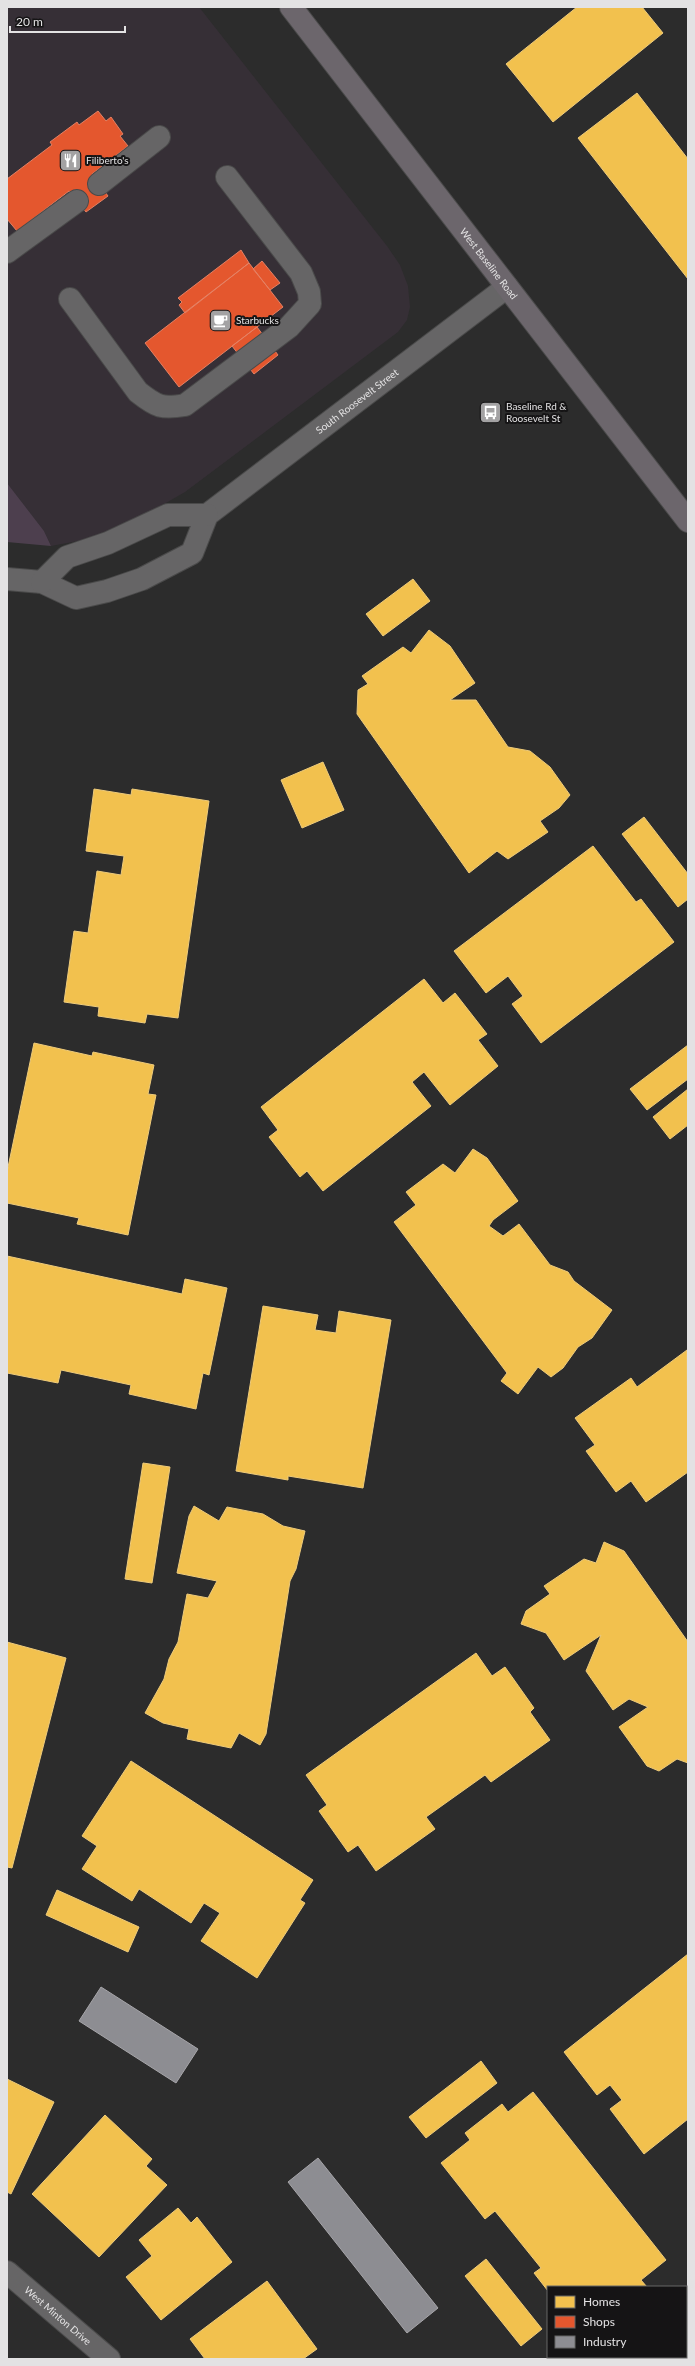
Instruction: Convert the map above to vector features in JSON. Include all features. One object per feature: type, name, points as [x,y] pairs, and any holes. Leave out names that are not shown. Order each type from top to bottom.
[{"type":"main road","name":"West Baseline Road","points":[[290,7],[688,520]]},
{"type":"street","points":[[99,184],[159,137]]},
{"type":"street","points":[[70,299],[138,392],[150,401],[166,408],[185,405],[289,328],[310,304],[309,292],[301,273],[227,177]]},
{"type":"street","points":[[7,252],[77,202]]},
{"type":"street","name":"South Roosevelt Street","points":[[207,515],[507,287]]},
{"type":"street","points":[[7,579],[42,582],[76,598],[107,591],[142,579],[192,553],[207,515],[168,515],[108,543],[67,557],[42,582]]},
{"type":"street","name":"West Minton Drive","points":[[7,2272],[109,2359]]},
{"type":"shaded area","points":[[7,7],[199,7],[387,246],[400,265],[408,286],[410,307],[407,320],[398,332],[185,492],[131,523],[94,538],[51,546],[44,531],[7,483]]},
{"type":"shaded area","points":[[7,483],[44,531],[51,546],[7,542]]},
{"type":"building: Homes","points":[[577,7],[642,7],[663,33],[553,122],[506,64]]},
{"type":"building: Homes","points":[[637,93],[688,159],[688,279],[578,138]]},
{"type":"building: Homes","points":[[413,579],[430,601],[383,636],[366,614]]},
{"type":"building: Homes","points":[[429,630],[450,646],[475,683],[450,700],[476,700],[508,747],[530,751],[550,767],[570,795],[559,808],[540,821],[548,832],[508,859],[497,851],[469,873],[357,714],[358,690],[368,684],[362,676],[403,647],[411,653]]},
{"type":"building: Homes","points":[[323,762],[344,810],[302,828],[281,780]]},
{"type":"building: Homes","points":[[94,789],[131,795],[132,789],[209,801],[178,1018],[147,1014],[145,1023],[98,1016],[99,1007],[64,1002],[74,931],[88,933],[97,871],[121,875],[124,856],[86,851]]},
{"type":"building: Homes","points":[[644,817],[688,874],[688,899],[678,907],[622,834]]},
{"type":"building: Homes","points":[[593,846],[636,902],[641,899],[674,942],[541,1043],[512,1004],[523,996],[508,976],[486,993],[454,951]]},
{"type":"building: Homes","points":[[424,979],[443,1003],[455,993],[487,1034],[478,1040],[498,1066],[450,1105],[424,1072],[412,1082],[431,1106],[323,1191],[307,1171],[300,1177],[269,1137],[278,1130],[261,1107]]},
{"type":"building: Homes","points":[[34,1043],[92,1056],[93,1052],[154,1065],[148,1094],[156,1095],[128,1235],[77,1224],[79,1218],[7,1203],[7,1172]]},
{"type":"building: Homes","points":[[688,1045],[688,1079],[647,1110],[630,1089]]},
{"type":"building: Homes","points":[[688,1089],[688,1125],[670,1139],[653,1117]]},
{"type":"building: Homes","points":[[473,1149],[487,1158],[518,1201],[493,1220],[489,1226],[503,1236],[519,1224],[550,1265],[568,1272],[574,1281],[612,1310],[592,1338],[578,1347],[563,1368],[551,1377],[538,1367],[518,1394],[501,1381],[507,1373],[394,1222],[416,1205],[406,1192],[443,1164],[455,1173]]},
{"type":"building: Homes","points":[[7,1256],[182,1294],[185,1279],[227,1288],[209,1375],[203,1373],[196,1409],[129,1394],[131,1385],[61,1370],[58,1383],[7,1373]]},
{"type":"building: Homes","points":[[263,1306],[318,1315],[315,1330],[336,1333],[339,1311],[391,1320],[363,1488],[288,1476],[288,1480],[236,1471]]},
{"type":"building: Homes","points":[[687,1350],[688,1472],[646,1502],[631,1481],[616,1492],[586,1451],[595,1445],[575,1418],[631,1378],[637,1387]]},
{"type":"building: Homes","points":[[143,1463],[170,1467],[152,1583],[125,1579]]},
{"type":"building: Homes","points":[[194,1506],[219,1521],[227,1507],[263,1514],[283,1526],[305,1531],[296,1569],[290,1581],[266,1734],[260,1745],[239,1733],[231,1748],[187,1739],[189,1729],[163,1723],[145,1713],[164,1679],[169,1659],[178,1642],[187,1594],[208,1598],[217,1581],[177,1573],[189,1516]]},
{"type":"building: Homes","points":[[604,1542],[624,1551],[688,1642],[688,1763],[677,1759],[659,1771],[647,1766],[619,1727],[648,1707],[629,1699],[613,1710],[586,1671],[601,1635],[564,1660],[546,1633],[521,1624],[526,1611],[550,1594],[544,1586],[584,1559],[596,1563]]},
{"type":"building: Homes","points":[[7,1642],[66,1658],[12,1868],[7,1867]]},
{"type":"building: Homes","points":[[476,1653],[492,1676],[505,1667],[534,1708],[530,1712],[550,1740],[491,1782],[485,1775],[426,1817],[435,1829],[376,1871],[358,1845],[348,1852],[319,1811],[327,1805],[306,1775]]},
{"type":"building: Homes","points":[[131,1761],[313,1880],[300,1900],[305,1903],[257,1978],[201,1941],[220,1913],[204,1903],[191,1923],[139,1889],[132,1901],[82,1869],[97,1846],[82,1836]]},
{"type":"building: Homes","points":[[57,1890],[139,1927],[128,1952],[46,1915]]},
{"type":"building: Homes","points":[[688,1954],[688,2119],[644,2154],[610,2109],[622,2100],[610,2085],[597,2095],[564,2052]]},
{"type":"building: Homes","points":[[481,2061],[497,2083],[426,2138],[409,2117]]},
{"type":"building: Homes","points":[[7,2079],[54,2102],[11,2194],[7,2192]]},
{"type":"building: Homes","points":[[533,2092],[666,2260],[641,2280],[646,2286],[547,2286],[547,2290],[534,2273],[541,2268],[495,2211],[485,2219],[441,2163],[470,2140],[465,2133],[502,2104],[508,2112]]},
{"type":"building: Homes","points":[[105,2115],[152,2159],[146,2166],[167,2185],[99,2257],[32,2194]]},
{"type":"building: Homes","points":[[178,2208],[191,2223],[197,2217],[232,2262],[161,2320],[126,2277],[152,2256],[139,2240]]},
{"type":"building: Homes","points":[[486,2259],[542,2329],[521,2346],[465,2276]]},
{"type":"building: Homes","points":[[267,2281],[317,2349],[303,2359],[205,2359],[190,2339]]},
{"type":"building: Homes","points":[[687,2310],[688,2359],[617,2359],[687,2358]]},
{"type":"building: Shops","name":"Filiberto's","points":[[98,111],[106,121],[111,117],[123,134],[120,136],[128,146],[92,174],[108,196],[86,212],[69,191],[17,231],[7,219],[7,179],[52,145],[50,142],[77,122],[79,125]]},
{"type":"building: Shops","points":[[241,250],[249,263],[185,313],[179,305],[182,302],[178,298]]},
{"type":"building: Shops","points":[[262,261],[280,283],[270,290],[253,269]]},
{"type":"building: Shops","name":"Starbucks","points":[[249,263],[283,307],[179,387],[145,343]]},
{"type":"building: Shops","points":[[257,327],[278,355],[254,374],[232,346]]},
{"type":"building: Industry","points":[[101,1987],[198,2049],[176,2083],[79,2021]]},
{"type":"building: Industry","points":[[318,2158],[438,2308],[407,2333],[288,2182]]},
{"type":"place","name":"Filiberto's","points":[[71,160]]},
{"type":"place","name":"Starbucks","points":[[221,320]]},
{"type":"place","name":"Baseline Rd & Roosevelt St","points":[[490,412]]}]
